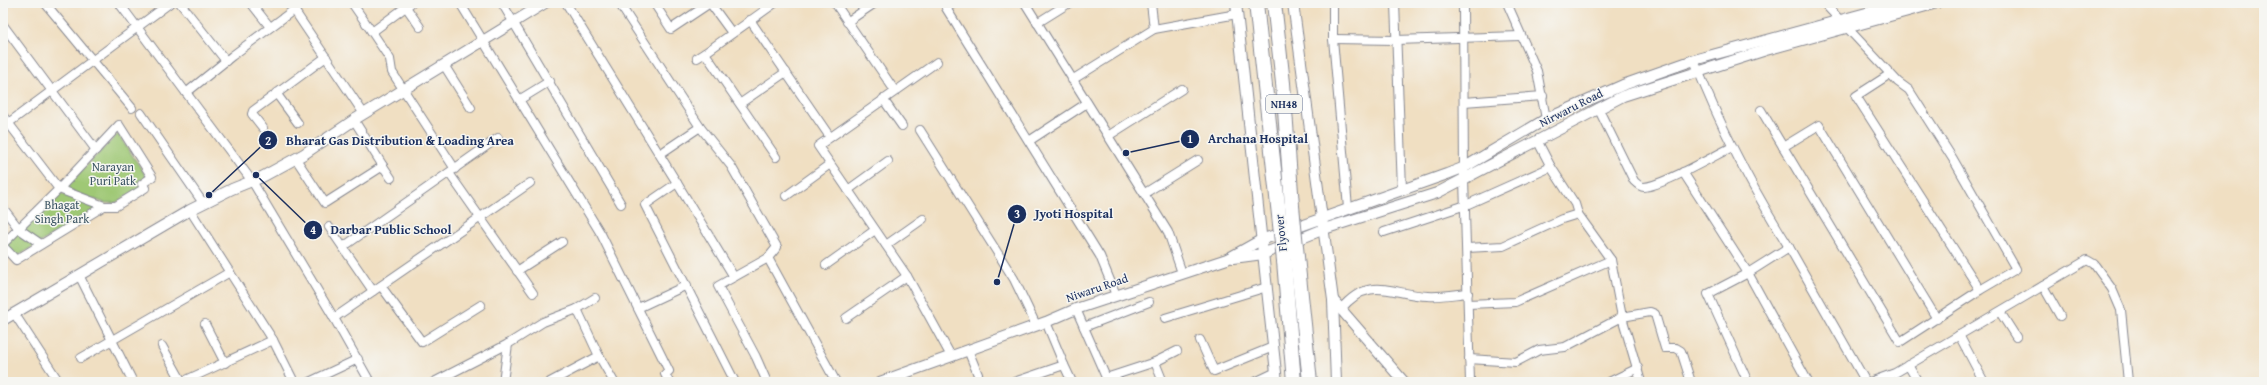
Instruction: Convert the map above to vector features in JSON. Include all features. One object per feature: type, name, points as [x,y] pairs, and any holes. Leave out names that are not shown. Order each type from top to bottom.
[{"type":"highway","name":"NH48","points":[[1256,3],[1285,206]]},
{"type":"highway","name":"NH48","points":[[1274,3],[1283,84],[1285,206]]},
{"type":"highway","name":"Flyover","points":[[1285,206],[1291,259]]},
{"type":"highway","name":"NH48","points":[[1291,259],[1294,382]]},
{"type":"highway","name":"NH48","points":[[1291,259],[1310,382]]},
{"type":"street","points":[[45,3],[92,62],[132,108]]},
{"type":"street","points":[[120,3],[252,181],[334,318],[370,382]]},
{"type":"street","points":[[6,125],[170,3]]},
{"type":"street","points":[[180,3],[226,60]]},
{"type":"street","points":[[251,3],[270,27]]},
{"type":"street","points":[[186,93],[226,60],[303,3]]},
{"type":"street","points":[[352,3],[390,59],[392,72],[480,218],[533,293]]},
{"type":"street","points":[[460,3],[601,234],[669,371],[664,374],[669,382]]},
{"type":"street","points":[[502,3],[550,81],[621,204]]},
{"type":"street","points":[[3,320],[190,210],[296,159],[354,120],[544,3]]},
{"type":"street","points":[[566,3],[660,154],[734,277]]},
{"type":"street","points":[[619,3],[700,127],[731,166],[777,247],[768,258],[718,286],[756,357],[767,382]]},
{"type":"street","points":[[654,3],[671,29],[710,3],[732,33]]},
{"type":"street","points":[[697,58],[775,3]]},
{"type":"street","points":[[835,3],[895,91]]},
{"type":"street","points":[[847,22],[875,3]]},
{"type":"street","points":[[954,3],[946,8],[1100,256],[1116,295]]},
{"type":"street","points":[[1025,3],[1168,232],[1182,273]]},
{"type":"street","points":[[1037,23],[1069,3]]},
{"type":"street","points":[[1151,3],[1154,29]]},
{"type":"street","points":[[1236,3],[1277,377],[1255,382]]},
{"type":"street","points":[[1293,3],[1333,300],[1336,382]]},
{"type":"street","points":[[1333,3],[1333,39],[1348,208]]},
{"type":"street","points":[[1395,3],[1402,190]]},
{"type":"street","points":[[1462,3],[1464,178],[1466,205],[1470,382]]},
{"type":"street","points":[[1507,3],[1520,36],[1537,71],[1543,96],[1546,119]]},
{"type":"street","points":[[1761,110],[1900,342],[1980,290],[2016,269],[1953,159],[1909,90],[1890,74],[1824,3]]},
{"type":"street","name":"Nirwaru Road","points":[[1323,217],[1465,167],[1546,119],[1624,85],[1694,60],[1839,19],[1904,3]]},
{"type":"street","name":"Nirwaru Road","points":[[1227,259],[1263,254],[1324,229],[1437,193],[1623,96],[1698,70],[1937,3]]},
{"type":"street","points":[[372,32],[409,5],[420,27]]},
{"type":"street","points":[[294,10],[364,114]]},
{"type":"street","points":[[1072,80],[1154,29],[1237,14]]},
{"type":"street","points":[[750,20],[830,137]]},
{"type":"street","points":[[3,25],[51,92],[96,150]]},
{"type":"street","points":[[1333,39],[1396,40],[1520,36]]},
{"type":"street","points":[[705,53],[741,102],[776,157]]},
{"type":"street","points":[[263,128],[252,112],[326,57]]},
{"type":"street","points":[[1694,60],[1732,147],[1756,195],[1789,248],[1866,382]]},
{"type":"street","points":[[937,62],[818,146],[907,276],[951,356]]},
{"type":"street","points":[[444,65],[471,108]]},
{"type":"street","points":[[741,102],[786,72]]},
{"type":"street","points":[[1890,74],[1856,96],[1980,290]]},
{"type":"street","points":[[519,100],[550,81]]},
{"type":"street","points":[[1108,136],[1182,89]]},
{"type":"street","points":[[276,94],[298,123]]},
{"type":"street","points":[[1464,102],[1543,96]]},
{"type":"street","points":[[883,99],[902,126]]},
{"type":"street","points":[[1029,141],[1087,103]]},
{"type":"street","points":[[1598,108],[1634,181],[1640,186],[1650,186],[1732,147]]},
{"type":"street","points":[[141,114],[203,204]]},
{"type":"street","points":[[3,116],[6,125],[59,189],[104,206],[116,206],[145,188],[142,184],[152,177],[119,125],[59,189],[3,245],[16,260],[104,206]]},
{"type":"street","points":[[354,120],[391,178]]},
{"type":"street","points":[[1783,146],[1819,125],[1937,319]]},
{"type":"street","points":[[660,154],[700,127]]},
{"type":"street","points":[[920,130],[1041,323],[1064,364],[1072,382]]},
{"type":"street","points":[[343,247],[498,138]]},
{"type":"street","points":[[1537,140],[1551,167],[1575,204],[1578,214],[1611,260],[1622,317],[1641,382]]},
{"type":"street","points":[[296,159],[325,203],[383,166]]},
{"type":"street","points":[[1145,193],[1198,160]]},
{"type":"street","points":[[848,190],[888,161]]},
{"type":"street","points":[[786,196],[830,164]]},
{"type":"street","points":[[1384,232],[1466,205],[1551,167]]},
{"type":"street","points":[[1682,172],[1748,273],[1808,382]]},
{"type":"street","points":[[677,183],[645,205],[735,382]]},
{"type":"street","points":[[334,318],[530,184]]},
{"type":"street","points":[[3,208],[19,229],[41,244]]},
{"type":"street","points":[[190,210],[273,340],[294,382]]},
{"type":"street","points":[[1467,248],[1503,246],[1562,219],[1578,214]]},
{"type":"street","name":"Niwaru Road","points":[[880,382],[1041,323],[1076,308],[1227,259],[1261,240],[1323,217]]},
{"type":"street","points":[[886,245],[923,219]]},
{"type":"street","points":[[329,227],[343,247],[422,342],[481,305]]},
{"type":"street","points":[[826,265],[875,230]]},
{"type":"street","points":[[517,271],[562,242]]},
{"type":"street","points":[[1748,382],[1708,294],[1748,273],[1789,248]]},
{"type":"street","points":[[768,258],[836,382]]},
{"type":"street","points":[[1468,304],[1514,302],[1611,260]]},
{"type":"street","points":[[1870,382],[1908,365],[2084,261],[2094,264],[2112,289],[2121,310],[2128,382]]},
{"type":"street","points":[[81,358],[230,272]]},
{"type":"street","points":[[79,275],[133,382]]},
{"type":"street","points":[[846,318],[907,276]]},
{"type":"street","points":[[638,308],[687,285]]},
{"type":"street","points":[[2043,286],[2060,316]]},
{"type":"street","points":[[1165,318],[1266,287]]},
{"type":"street","points":[[1341,309],[1352,296],[1372,289],[1390,290],[1428,296],[1468,293]]},
{"type":"street","points":[[434,382],[508,344],[543,322],[577,309],[595,298]]},
{"type":"street","points":[[1333,300],[1404,382]]},
{"type":"street","points":[[1084,327],[1149,302]]},
{"type":"street","points":[[1076,308],[1107,380],[1155,362],[1177,351]]},
{"type":"street","points":[[577,309],[599,356],[614,382]]},
{"type":"street","points":[[2000,312],[2016,337]]},
{"type":"street","points":[[14,313],[59,382]]},
{"type":"street","points":[[1470,359],[1516,362],[1539,350],[1565,347],[1622,317],[1653,313],[1665,348],[1676,348],[1681,351],[1691,382]]},
{"type":"street","points":[[205,324],[225,363]]},
{"type":"street","points":[[1959,335],[1984,382]]},
{"type":"street","points":[[162,346],[182,382],[273,340]]},
{"type":"street","points":[[1200,340],[1214,371],[1273,347]]},
{"type":"street","points":[[503,382],[508,344]]},
{"type":"street","points":[[968,350],[981,382]]},
{"type":"street","points":[[554,381],[599,356]]},
{"type":"street","points":[[310,382],[358,359]]},
{"type":"street","points":[[1155,362],[1163,382]]},
{"type":"street","points":[[1016,382],[1064,364]]},
{"type":"street","points":[[1908,365],[1918,382]]},
{"type":"street","points":[[1609,382],[1638,368]]},
{"type":"green space","name":"Narayan Puri Patk","points":[[118,134],[147,177],[138,182],[141,188],[115,203],[105,203],[63,189]]},
{"type":"green space","name":"Bhagat Singh Park","points":[[60,193],[98,208],[16,257],[5,243]]},
{"type":"place","name":"Archana Hospital","points":[[1126,153]]},
{"type":"place","name":"Darbar Public School","points":[[256,175]]},
{"type":"place","name":"Bharat Gas Distribution & Loading Area","points":[[209,195]]},
{"type":"place","name":"Jyoti Hospital","points":[[997,282]]}]
